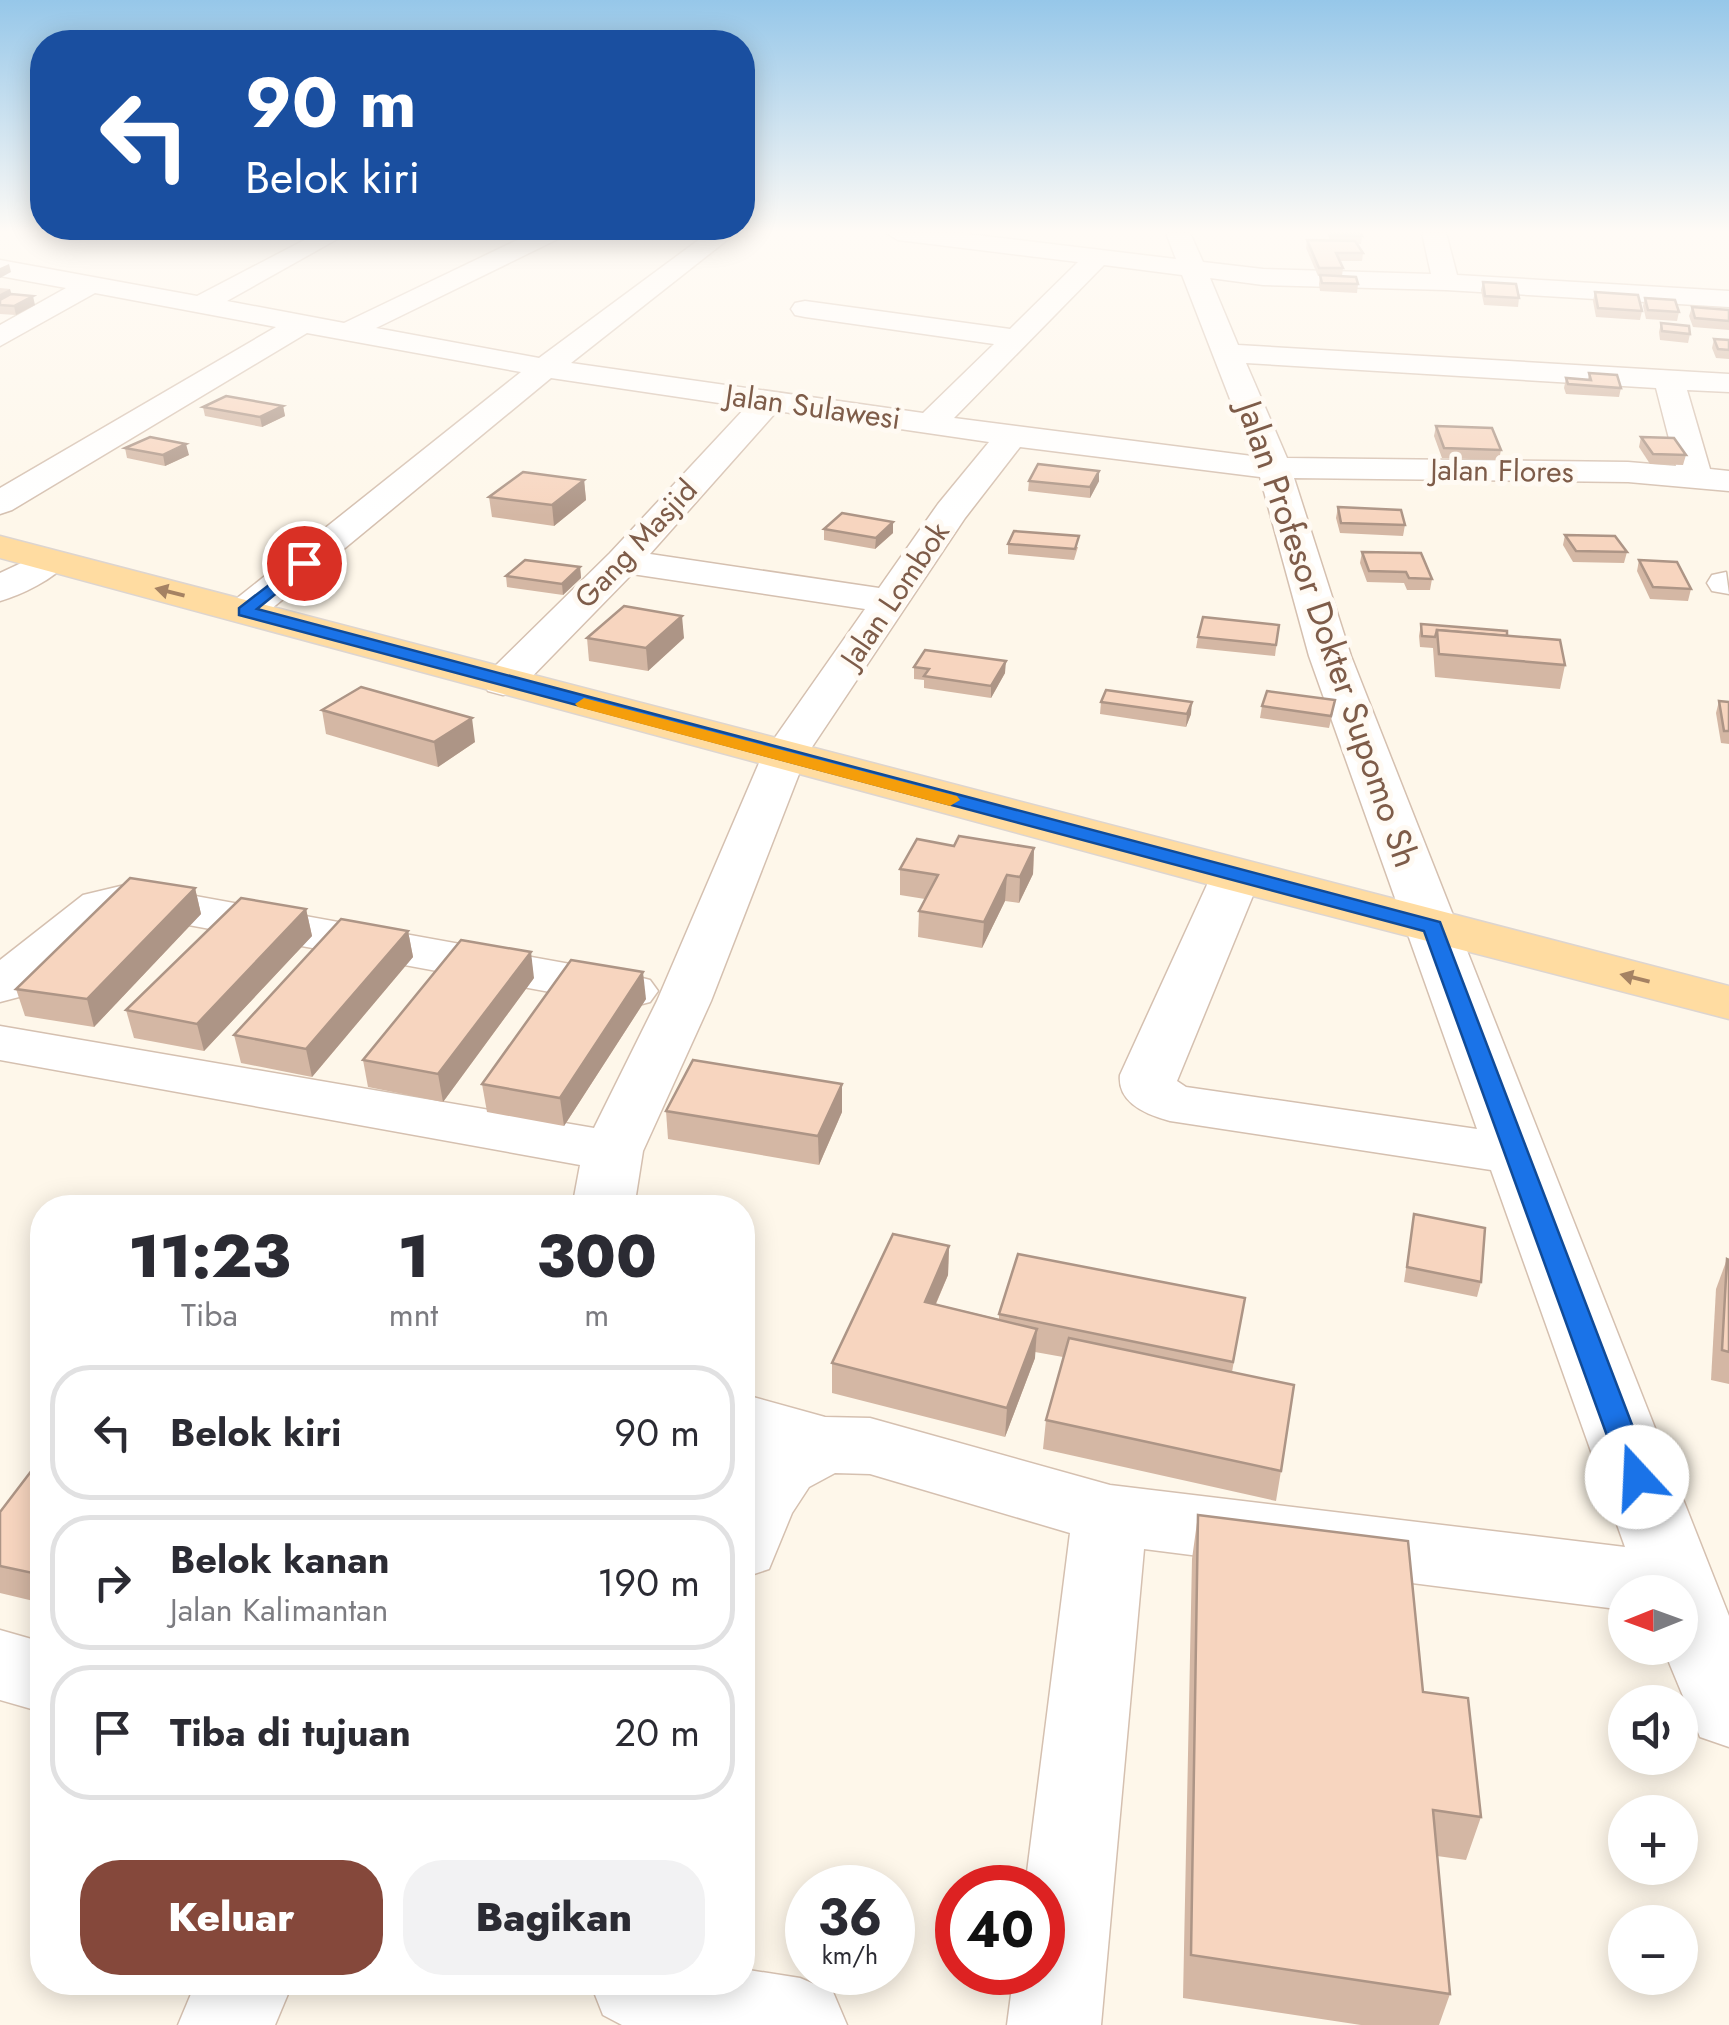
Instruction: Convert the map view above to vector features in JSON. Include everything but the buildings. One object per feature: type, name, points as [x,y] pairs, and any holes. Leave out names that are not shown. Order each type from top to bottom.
[{"type":"main road","points":[[0,547],[1236,876],[1729,1002]]},
{"type":"street","points":[[0,503],[296,328]]},
{"type":"street","name":"Jalan Sulawesi","points":[[329,328],[545,368],[767,403],[1274,468]]},
{"type":"street","points":[[349,331],[356,328]]},
{"type":"street","points":[[244,611],[599,328]]},
{"type":"street","points":[[938,328],[1014,338]]},
{"type":"street","points":[[931,424],[1026,328]]},
{"type":"street","name":"Jalan Profesor Dokter Supomo Sh","points":[[1239,328],[1261,355],[1274,468],[1330,656],[1673,1575]]},
{"type":"street","points":[[1532,328],[1538,372]]},
{"type":"street","points":[[1261,355],[1729,382]]},
{"type":"street","points":[[1668,378],[1712,480]]},
{"type":"street","name":"Gang Masjid","points":[[503,682],[623,561],[767,403]]},
{"type":"street","name":"Jalan Lombok","points":[[606,1195],[614,1151],[684,1001],[784,756],[951,512],[1011,436]]},
{"type":"street","name":"Jalan Flores","points":[[1274,468],[1561,472],[1712,480]]},
{"type":"street","points":[[1561,472],[1579,502]]},
{"type":"street","points":[[0,589],[49,561]]},
{"type":"street","points":[[623,561],[893,602]]},
{"type":"street","points":[[1236,876],[1149,1075],[1148,1087],[1156,1096],[1170,1103],[1516,1154]]},
{"type":"street","points":[[0,986],[101,906],[129,899],[684,1001]]},
{"type":"street","points":[[0,1043],[614,1151]]},
{"type":"street","points":[[755,1425],[825,1444],[870,1446],[1110,1515],[1608,1576]]},
{"type":"street","points":[[755,1512],[782,1467],[825,1444]]},
{"type":"street","points":[[1054,2025],[1110,1515]]},
{"type":"street","name":"Jalan Profesor Dokter Supomo Sh","points":[[1698,1636],[1729,1711]]},
{"type":"street","points":[[0,1666],[30,1674]]},
{"type":"street","points":[[225,2025],[240,1995]]},
{"type":"street","points":[[660,1995],[680,2006],[800,2025]]},
{"type":"slow traffic","points":[[584,704],[950,800]]},
{"type":"route","points":[[304,563],[244,611],[1433,926],[1637,1477]]}]
